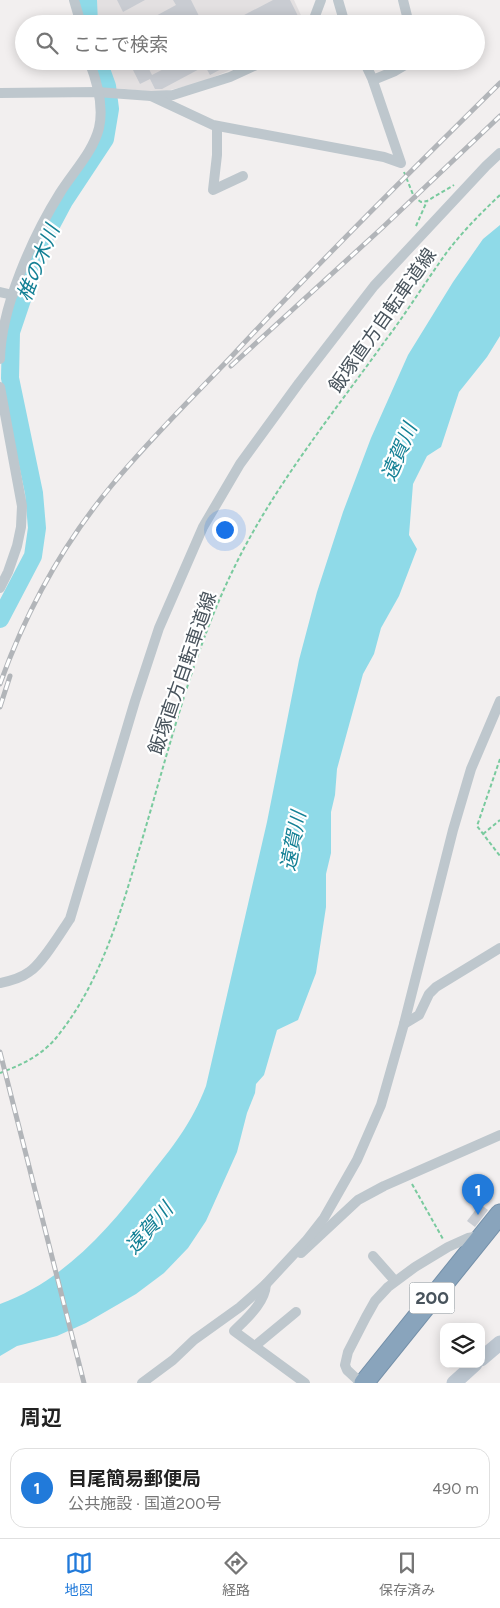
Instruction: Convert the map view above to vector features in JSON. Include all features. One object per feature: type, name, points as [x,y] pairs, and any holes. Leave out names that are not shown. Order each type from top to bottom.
[{"type":"highway","name":"200","points":[[362,1383],[500,1214]]},
{"type":"street","points":[[74,0],[78,15]]},
{"type":"street","points":[[315,15],[321,0]]},
{"type":"street","points":[[338,0],[342,15]]},
{"type":"street","points":[[403,0],[407,15]]},
{"type":"street","points":[[0,359],[0,342],[13,295],[30,247],[48,212],[95,139],[99,127],[98,92],[92,70]]},
{"type":"street","points":[[0,93],[98,92],[151,96],[174,95],[247,70]]},
{"type":"street","points":[[368,70],[401,163]]},
{"type":"street","points":[[373,80],[397,70]]},
{"type":"street","points":[[151,96],[217,126],[384,156],[401,163]]},
{"type":"street","points":[[217,126],[217,155],[213,190],[243,176]]},
{"type":"street","points":[[0,983],[21,977],[32,971],[57,940],[70,919],[135,701],[159,628],[204,527],[240,464],[374,286],[500,153]]},
{"type":"street","points":[[0,292],[13,295]]},
{"type":"street","points":[[0,388],[22,506],[21,527],[17,546],[0,588]]},
{"type":"street","points":[[146,1382],[194,1340],[240,1307],[266,1284],[324,1218],[358,1160],[381,1105],[404,1024],[453,830],[471,770],[500,701]]},
{"type":"street","points":[[404,1024],[419,1015],[429,994],[436,987],[500,948]]},
{"type":"street","points":[[286,1263],[306,1251],[358,1200],[407,1175],[500,1135]]},
{"type":"street","points":[[362,1383],[345,1366],[348,1352],[375,1301],[395,1281],[448,1247],[468,1238],[474,1237],[479,1239]]},
{"type":"street","points":[[372,1256],[395,1281]]},
{"type":"street","points":[[266,1284],[266,1293],[262,1299],[234,1331],[305,1383]]},
{"type":"street","points":[[255,1346],[291,1313]]},
{"type":"street","points":[[485,1355],[500,1342]]},
{"type":"street","points":[[454,1383],[471,1368]]},
{"type":"path","points":[[401,163],[414,197],[421,202],[427,201],[461,181]]},
{"type":"path","name":"飯塚直方自転車道線","points":[[0,1073],[40,1054],[55,1039],[76,1011],[100,968],[124,900],[192,674],[211,619],[234,568],[259,523],[311,442],[387,340],[448,250],[476,217],[500,195]]},
{"type":"path","points":[[412,244],[416,224],[427,201]]},
{"type":"path","points":[[500,759],[477,826],[500,856]]},
{"type":"path","points":[[483,834],[500,820]]},
{"type":"path","points":[[407,1175],[448,1247]]},
{"type":"shaded area","points":[[96,0],[294,0],[301,15],[94,15],[93,9]]},
{"type":"shaded area","points":[[109,70],[230,70],[199,83],[166,91],[154,92],[116,88]]},
{"type":"water","name":"遠賀川","points":[[500,225],[500,336],[487,357],[459,392],[441,447],[427,456],[413,484],[409,535],[417,549],[399,596],[381,628],[374,654],[363,674],[337,769],[335,795],[331,812],[331,853],[326,874],[326,907],[316,973],[298,1020],[277,1030],[264,1075],[256,1084],[237,1152],[206,1221],[188,1248],[164,1273],[136,1294],[86,1323],[57,1336],[17,1346],[0,1356],[0,1304],[44,1282],[100,1235],[173,1146],[188,1124],[206,1086],[267,822],[299,660],[317,592],[343,512],[371,438],[408,355],[453,282],[483,239]]},
{"type":"building","points":[[117,0],[145,0],[123,12]]},
{"type":"building","points":[[173,0],[191,0],[198,15],[158,15],[176,5]]},
{"type":"building","points":[[273,0],[290,0],[298,15],[244,15]]},
{"type":"building","points":[[133,70],[150,70],[152,75],[162,70],[198,70],[162,89],[155,89],[150,79],[140,84]]},
{"type":"building","points":[[207,70],[219,70],[210,75]]},
{"type":"building","points":[[480,1204],[488,1210],[475,1227],[467,1221]]},
{"type":"waterway","points":[[80,0],[88,15]]},
{"type":"waterway","name":"椎の木川","points":[[88,0],[89,15]]},
{"type":"waterway","name":"椎の木川","points":[[0,619],[33,556],[37,528],[34,493],[10,378],[11,332],[37,255],[48,231],[64,201],[105,139],[110,109],[107,86],[101,70]]},
{"type":"railway","points":[[0,684],[22,630],[47,579],[94,507],[126,468],[297,287],[500,83]]},
{"type":"railway","points":[[231,366],[382,228],[500,116]]},
{"type":"railway","points":[[0,707],[10,676]]},
{"type":"railway","points":[[0,1052],[84,1383]]},
{"type":"place","name":"目尾簡易郵便局","points":[[478,1215]]}]
